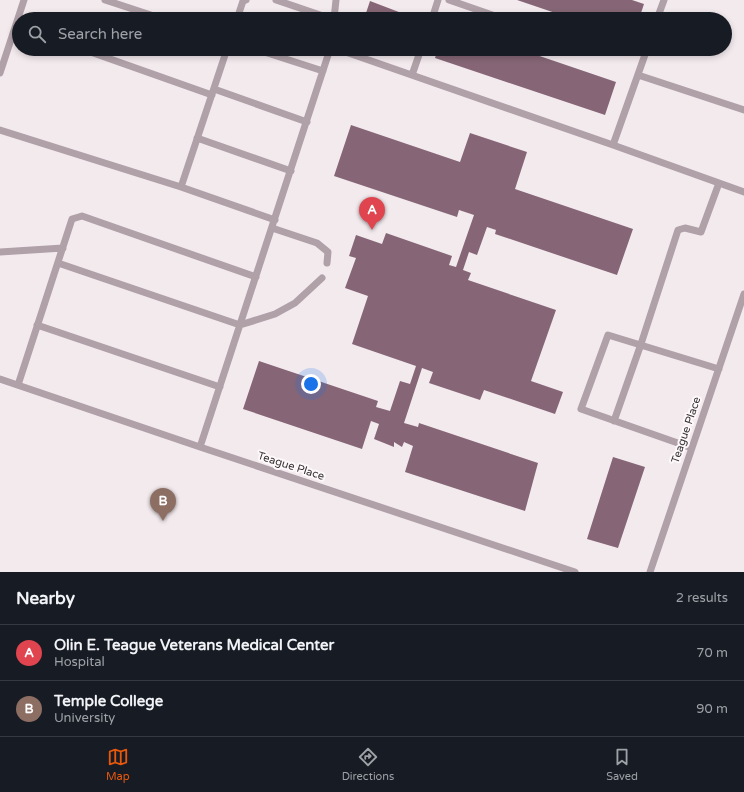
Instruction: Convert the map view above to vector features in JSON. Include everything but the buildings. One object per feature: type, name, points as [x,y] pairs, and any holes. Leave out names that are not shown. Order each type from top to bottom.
[{"type":"lane","points":[[21,12],[24,0]]},
{"type":"lane","points":[[105,0],[142,12]]},
{"type":"lane","points":[[239,12],[243,1],[246,0]]},
{"type":"lane","points":[[276,0],[312,12]]},
{"type":"lane","points":[[334,12],[336,0]]},
{"type":"lane","points":[[434,12],[438,0]]},
{"type":"lane","points":[[449,0],[484,12]]},
{"type":"lane","points":[[660,12],[664,0]]},
{"type":"lane","points":[[0,73],[12,40]]},
{"type":"lane","points":[[103,56],[307,122]]},
{"type":"lane","points":[[181,187],[225,56]]},
{"type":"lane","points":[[276,56],[323,72]]},
{"type":"lane","points":[[200,447],[328,56]]},
{"type":"lane","points":[[357,56],[744,192]]},
{"type":"lane","points":[[412,75],[419,56]]},
{"type":"lane","points":[[613,145],[645,56]]},
{"type":"lane","points":[[638,75],[744,110]]},
{"type":"lane","points":[[0,130],[181,187],[275,220]]},
{"type":"lane","points":[[197,138],[291,171]]},
{"type":"lane","points":[[614,421],[678,230],[685,228],[701,232],[719,183]]},
{"type":"lane","points":[[18,385],[72,218],[82,216],[256,277]]},
{"type":"lane","points":[[272,228],[317,243],[328,252],[327,263]]},
{"type":"lane","points":[[0,252],[63,248]]},
{"type":"lane","points":[[58,263],[240,325],[275,314],[295,303],[322,278]]},
{"type":"lane","name":"Teague Place","points":[[650,572],[744,294]]},
{"type":"lane","points":[[37,325],[220,387]]},
{"type":"lane","points":[[692,448],[580,409],[608,335],[719,369]]},
{"type":"lane","name":"Teague Place","points":[[0,379],[575,572]]},
{"type":"place","name":"Olin E. Teague Veterans Medical Center","points":[[372,230]]},
{"type":"place","name":"Temple College","points":[[163,521]]}]
